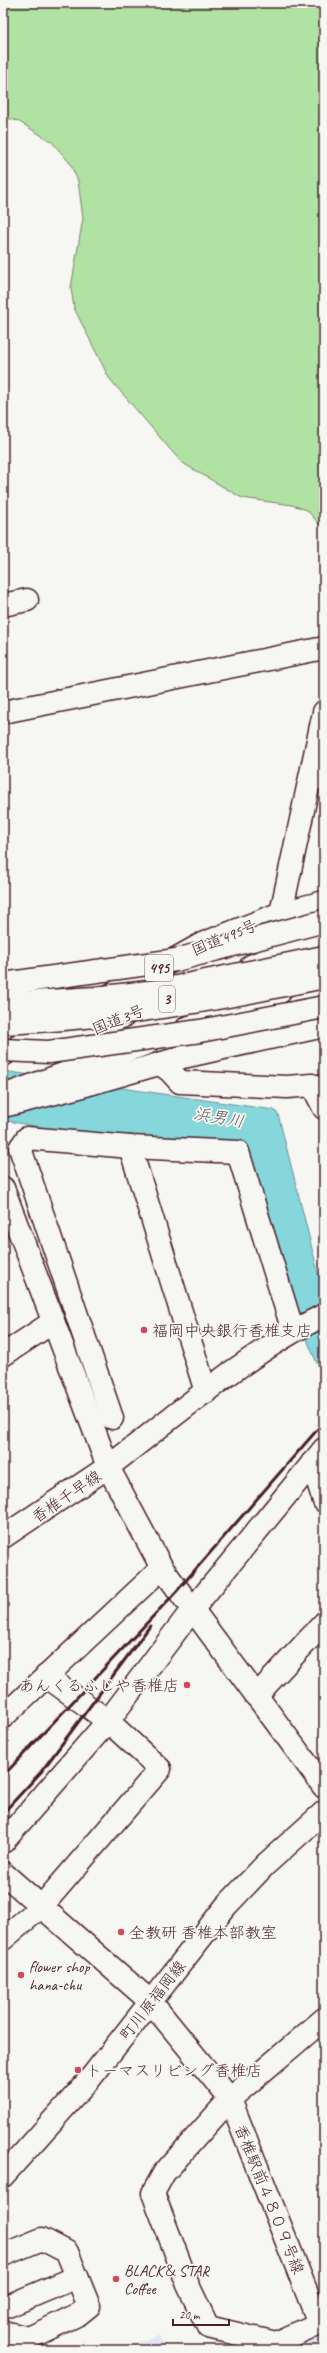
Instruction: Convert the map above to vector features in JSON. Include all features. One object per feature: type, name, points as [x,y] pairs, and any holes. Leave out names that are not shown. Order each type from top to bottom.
[{"type":"main road","points":[[3,605],[27,600]]},
{"type":"main road","points":[[3,712],[324,648]]},
{"type":"main road","points":[[281,913],[317,779],[324,712]]},
{"type":"main road","name":"国道495号","points":[[5,1058],[202,944],[281,913],[324,902]]},
{"type":"main road","points":[[3,984],[176,960],[324,921]]},
{"type":"main road","name":"国道3号","points":[[5,1058],[288,951],[324,943]]},
{"type":"main road","points":[[3,1004],[96,998],[157,991],[324,957]]},
{"type":"main road","points":[[3,1023],[44,1022],[159,1008],[324,977]]},
{"type":"main road","name":"国道3号","points":[[3,1096],[293,987],[324,980]]},
{"type":"main road","points":[[5,1058],[200,1031],[324,1007]]},
{"type":"main road","points":[[3,1106],[79,1087],[160,1064],[324,1026]]},
{"type":"main road","points":[[160,1064],[170,1071],[180,1082],[288,1087],[312,1085],[324,1108]]},
{"type":"main road","points":[[112,1418],[20,1148],[27,1138],[130,1147],[238,1152],[293,1330]]},
{"type":"main road","points":[[130,1147],[206,1392]]},
{"type":"main road","points":[[3,1188],[108,1467],[162,1568],[324,1788]]},
{"type":"main road","name":"香椎千早線","points":[[3,1537],[108,1467],[206,1392],[293,1330],[324,1315]]},
{"type":"main road","points":[[3,1355],[53,1322]]},
{"type":"main road","points":[[318,1456],[324,1501]]},
{"type":"main road","points":[[3,1842],[108,1721],[192,1610],[318,1456]]},
{"type":"main road","points":[[3,1716],[162,1568]]},
{"type":"main road","points":[[256,1696],[324,1623]]},
{"type":"main road","points":[[3,1939],[42,1906],[160,1769],[108,1721],[46,1676]]},
{"type":"main road","name":"町川原福岡線","points":[[3,2176],[42,2135],[152,2002],[226,1906],[265,1865],[324,1812]]},
{"type":"main road","name":"香椎駅前４８０９号線","points":[[3,1873],[152,2002],[230,2099],[322,2322]]},
{"type":"main road","points":[[322,2322],[276,2343],[208,2327],[188,2285],[152,2193],[164,2173],[230,2099],[324,2019]]},
{"type":"main road","points":[[3,2255],[42,2239],[68,2252],[89,2306],[79,2314],[29,2338],[3,2332]]},
{"type":"main road","points":[[3,2308],[78,2277]]},
{"type":"shaded area","points":[[324,2321],[324,2350],[252,2350]]},
{"type":"shaded area","points":[[159,2335],[165,2350],[118,2350]]},
{"type":"green space","points":[[3,3],[324,3],[324,530],[307,510],[292,505],[242,498],[181,462],[109,378],[74,308],[71,288],[83,218],[78,181],[70,163],[52,142],[18,121],[3,117]]},
{"type":"water","name":"浜男川","points":[[3,1071],[274,1110],[278,1114],[324,1296],[324,1378],[300,1323],[280,1266],[246,1151],[86,1136],[3,1120]]},
{"type":"railway","points":[[3,1776],[175,1593],[324,1422]]},
{"type":"railway","points":[[3,1813],[41,1772],[150,1626]]},
{"type":"place","name":"福岡中央銀行香椎支店","points":[[144,1330]]},
{"type":"place","name":"あんくるふじや香椎店","points":[[187,1685]]},
{"type":"place","name":"全教研 香椎本部教室","points":[[121,1932]]},
{"type":"place","name":"flower shop hana-chu","points":[[21,1975]]},
{"type":"place","name":"トーマスリビング香椎店","points":[[78,2070]]},
{"type":"place","name":"BLACK＆STAR Coffee","points":[[116,2279]]}]
